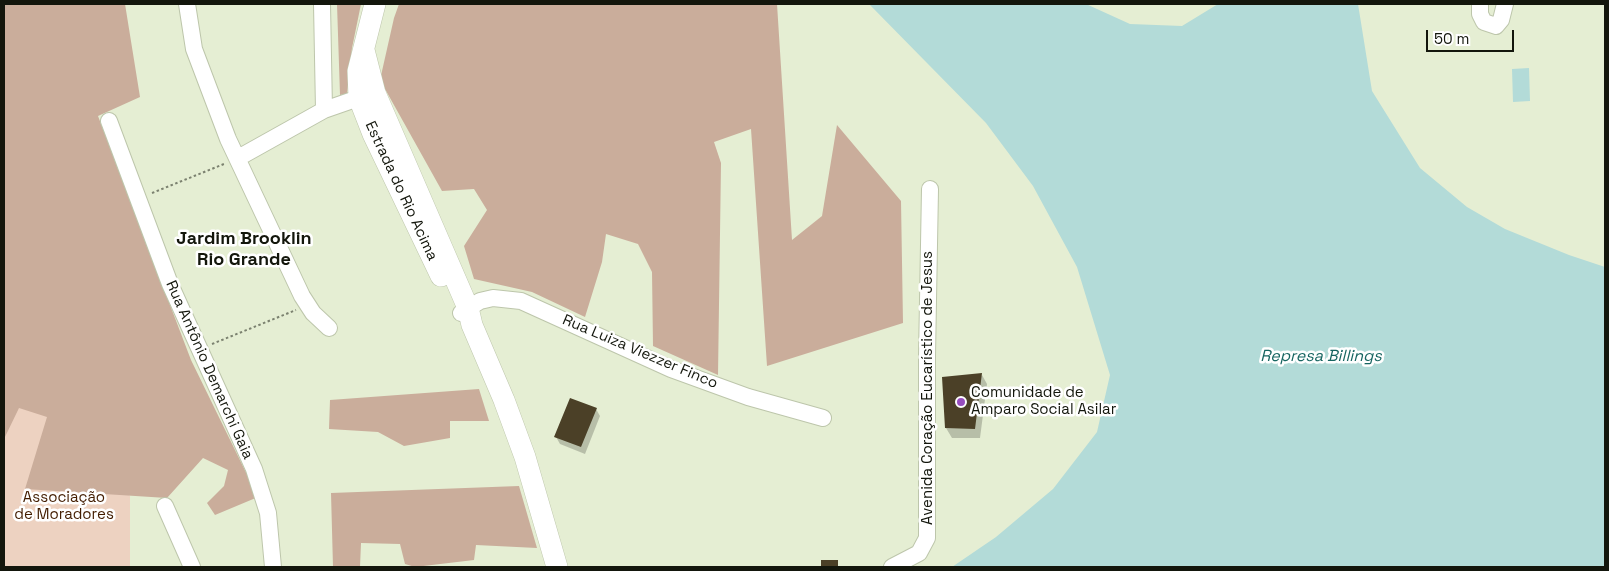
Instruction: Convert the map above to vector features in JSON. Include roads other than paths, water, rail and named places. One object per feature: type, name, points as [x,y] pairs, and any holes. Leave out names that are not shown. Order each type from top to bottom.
[{"type":"main road","name":"Estrada do Rio Acima","points":[[375,4],[364,50],[367,95],[504,400],[525,457],[557,567]]},
{"type":"street","points":[[187,4],[194,50],[238,158],[307,305],[329,328]]},
{"type":"street","points":[[322,4],[324,110]]},
{"type":"street","points":[[1480,4],[1480,14],[1484,22],[1496,26],[1502,20],[1505,4]]},
{"type":"street","points":[[238,158],[324,110],[367,95]]},
{"type":"street","name":"Rua Antônio Demarchi Gaia","points":[[109,121],[170,284],[254,469],[268,513],[273,567]]},
{"type":"street","name":"Avenida Coração Eucarístico de Jesus","points":[[892,567],[919,553],[927,538],[930,189]]},
{"type":"street","name":"Rua Luiza Viezzer Finco","points":[[467,315],[480,301],[493,298],[521,301],[671,369],[748,397],[822,418]]},
{"type":"street","points":[[165,506],[192,567]]},
{"type":"water","name":"Represa Billings","points":[[869,4],[1086,4],[1130,24],[1182,26],[1218,4],[1358,4],[1372,91],[1420,168],[1467,207],[1505,229],[1569,255],[1605,267],[1605,567],[952,567],[996,537],[1053,489],[1097,432],[1110,375],[1077,267],[1033,186],[986,123]]},
{"type":"water","points":[[1529,68],[1530,101],[1513,102],[1512,69]]},
{"type":"place","name":"Comunidade de Amparo Social Asilar","points":[[961,402]]},
{"type":"district","name":"Jardim Brooklin Rio Grande","points":[[244,249]]},
{"type":"park label","name":"Associação de Moradores","points":[[64,506]]}]
